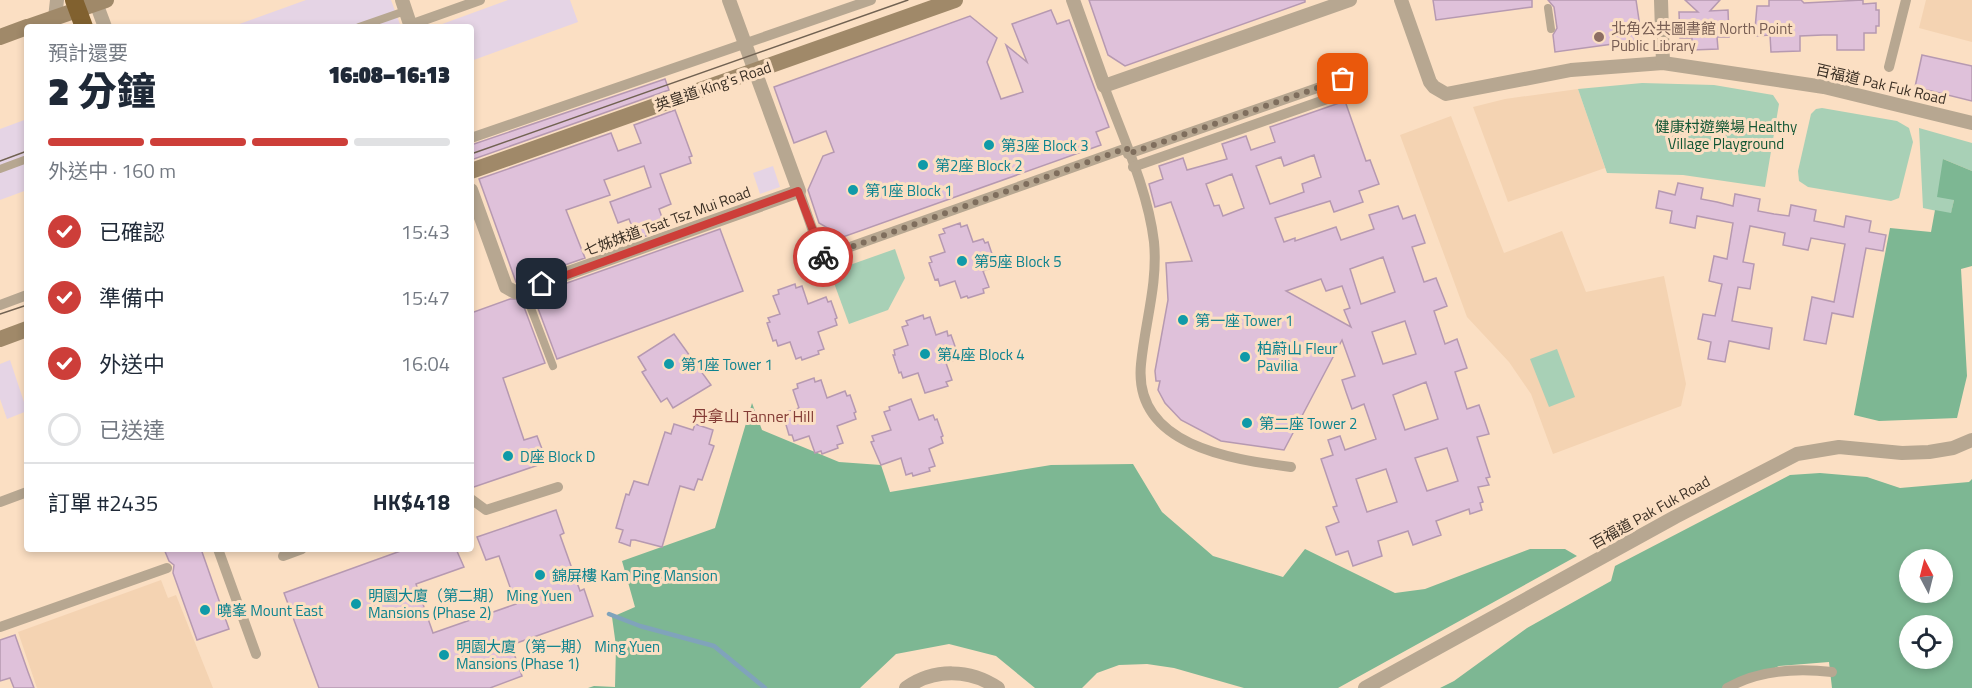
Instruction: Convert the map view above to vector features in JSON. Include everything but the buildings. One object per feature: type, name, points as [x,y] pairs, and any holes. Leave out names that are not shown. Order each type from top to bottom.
[{"type":"highway","points":[[74,0],[83,24]]},
{"type":"main road","name":"英皇道 King's Road","points":[[474,170],[956,0]]},
{"type":"main road","points":[[56,22],[99,1]]},
{"type":"main road","points":[[0,37],[24,28]]},
{"type":"main road","points":[[0,339],[24,331]]},
{"type":"street","points":[[56,22],[57,0]]},
{"type":"street","points":[[416,24],[480,0]]},
{"type":"street","points":[[729,0],[822,257],[1343,79]]},
{"type":"street","name":"英皇道 King's Road","points":[[474,137],[871,0]]},
{"type":"street","points":[[1073,0],[1128,151],[1146,205],[1154,241],[1154,278],[1141,371],[1144,394],[1150,409],[1160,422],[1198,447],[1234,459],[1291,468]]},
{"type":"street","points":[[1104,86],[1350,0]]},
{"type":"street","name":"百福道 Pak Fuk Road","points":[[1401,0],[1431,82],[1439,91],[1452,94],[1503,81],[1571,70],[1663,63],[1824,87],[1972,123]]},
{"type":"street","points":[[1660,0],[1663,63]]},
{"type":"street","points":[[1888,67],[1906,0]]},
{"type":"street","points":[[99,1],[104,24]]},
{"type":"street","points":[[365,24],[403,5],[410,24]]},
{"type":"street","points":[[1548,8],[1551,29]]},
{"type":"street","points":[[1133,167],[1347,92]]},
{"type":"street","points":[[0,169],[24,160]]},
{"type":"street","name":"七姊妹道 Tsat Tsz Mui Road","points":[[518,291],[798,191]]},
{"type":"street","points":[[474,198],[506,287],[518,291],[553,366]]},
{"type":"street","points":[[0,305],[24,297]]},
{"type":"street","name":"百福道 Pak Fuk Road","points":[[1365,688],[1675,517],[1773,465],[1807,451],[1839,447],[1902,453],[1929,452],[1953,448],[1972,440]]},
{"type":"street","points":[[474,501],[486,510],[558,487]]},
{"type":"street","points":[[0,502],[24,493]]},
{"type":"street","points":[[219,552],[256,654]]},
{"type":"street","points":[[283,556],[294,552]]},
{"type":"street","points":[[0,627],[167,568]]},
{"type":"street","points":[[1727,688],[1776,672],[1796,669],[1832,672]]},
{"type":"street","points":[[906,688],[922,679],[949,673],[972,676],[999,688]]},
{"type":"shaded area","points":[[306,0],[391,0],[400,24],[239,24]]},
{"type":"shaded area","points":[[508,0],[570,0],[578,22],[474,60],[474,24],[442,24]]},
{"type":"shaded area","points":[[1926,0],[1972,0],[1972,42],[1919,28]]},
{"type":"shaded area","points":[[1578,89],[1605,168],[1508,202],[1473,107],[1505,99]]},
{"type":"shaded area","points":[[1451,116],[1504,253],[1562,231],[1586,292],[1664,276],[1686,384],[1681,406],[1553,454],[1531,394],[1509,362],[1467,317],[1400,135]]},
{"type":"shaded area","points":[[24,120],[24,191],[0,200],[0,129]]},
{"type":"shaded area","points":[[773,166],[780,187],[760,194],[753,173]]},
{"type":"shaded area","points":[[10,360],[24,402],[24,412],[7,419],[0,399],[0,364]]},
{"type":"shaded area","points":[[161,580],[168,598],[176,595],[213,688],[37,688],[18,632]]},
{"type":"green space","name":"健康村遊樂場 Healthy Village Playground","points":[[1642,83],[1714,85],[1773,95],[1779,104],[1765,187],[1683,175],[1607,173],[1578,89]]},
{"type":"green space","points":[[1822,108],[1897,121],[1909,128],[1913,142],[1899,198],[1891,201],[1808,187],[1799,181],[1798,171],[1811,114],[1816,109]]},
{"type":"green space","points":[[1919,128],[1972,143],[1972,171],[1943,159],[1954,200],[1951,214],[1923,208]]},
{"type":"green space","points":[[1943,159],[1972,171],[1972,266],[1961,269],[1967,376],[1957,418],[1879,421],[1854,415],[1890,228],[1931,232],[1935,210],[1951,213],[1954,200],[1937,197]]},
{"type":"green space","points":[[895,249],[905,278],[888,310],[849,324],[830,272]]},
{"type":"green space","points":[[1557,349],[1575,397],[1549,407],[1530,359]]},
{"type":"green space","points":[[752,403],[762,430],[839,462],[881,465],[890,492],[1051,465],[1133,464],[1162,512],[1213,556],[1283,577],[1305,549],[1395,593],[1425,589],[1530,549],[1565,549],[1577,556],[1338,688],[1244,688],[1174,668],[1147,664],[1119,665],[1097,673],[1082,688],[1035,688],[996,656],[949,644],[896,654],[860,688],[588,688],[615,687],[616,646],[612,617],[635,607],[622,561],[715,528]]},
{"type":"green space","points":[[1820,473],[1867,477],[1900,488],[1969,482],[1972,479],[1972,688],[1832,688],[1829,662],[1779,666],[1732,688],[1440,688],[1454,681],[1527,628],[1611,581],[1615,566],[1790,475]]},
{"type":"waterway","points":[[609,614],[640,626],[714,646],[765,688]]},
{"type":"tram line","points":[[474,153],[908,0]]},
{"type":"tram line","points":[[0,161],[24,152]]},
{"type":"tram line","points":[[0,314],[24,306]]},
{"type":"way so far","points":[[823,257],[1127,148],[1128,154],[1343,79]]},
{"type":"place","name":"北角公共圖書館 North Point Public Library","points":[[1599,37]]},
{"type":"place","name":"第3座 Block 3","points":[[989,145]]},
{"type":"place","name":"第2座 Block 2","points":[[923,165]]},
{"type":"place","name":"第1座 Block 1","points":[[853,190]]},
{"type":"place","name":"第5座 Block 5","points":[[962,261]]},
{"type":"place","name":"第一座 Tower 1","points":[[1183,320]]},
{"type":"place","name":"第4座 Block 4","points":[[925,354]]},
{"type":"place","name":"柏蔚山 Fleur Pavilia","points":[[1245,357]]},
{"type":"place","name":"第1座 Tower 1","points":[[669,364]]},
{"type":"place","name":"第二座 Tower 2","points":[[1247,423]]},
{"type":"place","name":"D座 Block D","points":[[508,456]]},
{"type":"place","name":"錦屏樓 Kam Ping Mansion","points":[[540,575]]},
{"type":"place","name":"明園大廈（第二期） Ming Yuen Mansions (Phase 2)","points":[[356,604]]},
{"type":"place","name":"曉峯 Mount East","points":[[205,610]]},
{"type":"place","name":"明園大廈（第一期） Ming Yuen Mansions (Phase 1)","points":[[444,655]]},
{"type":"district","name":"丹拿山 Tanner Hill","points":[[753,416]]},
{"type":"route","points":[[542,284],[798,191],[823,257]]}]
